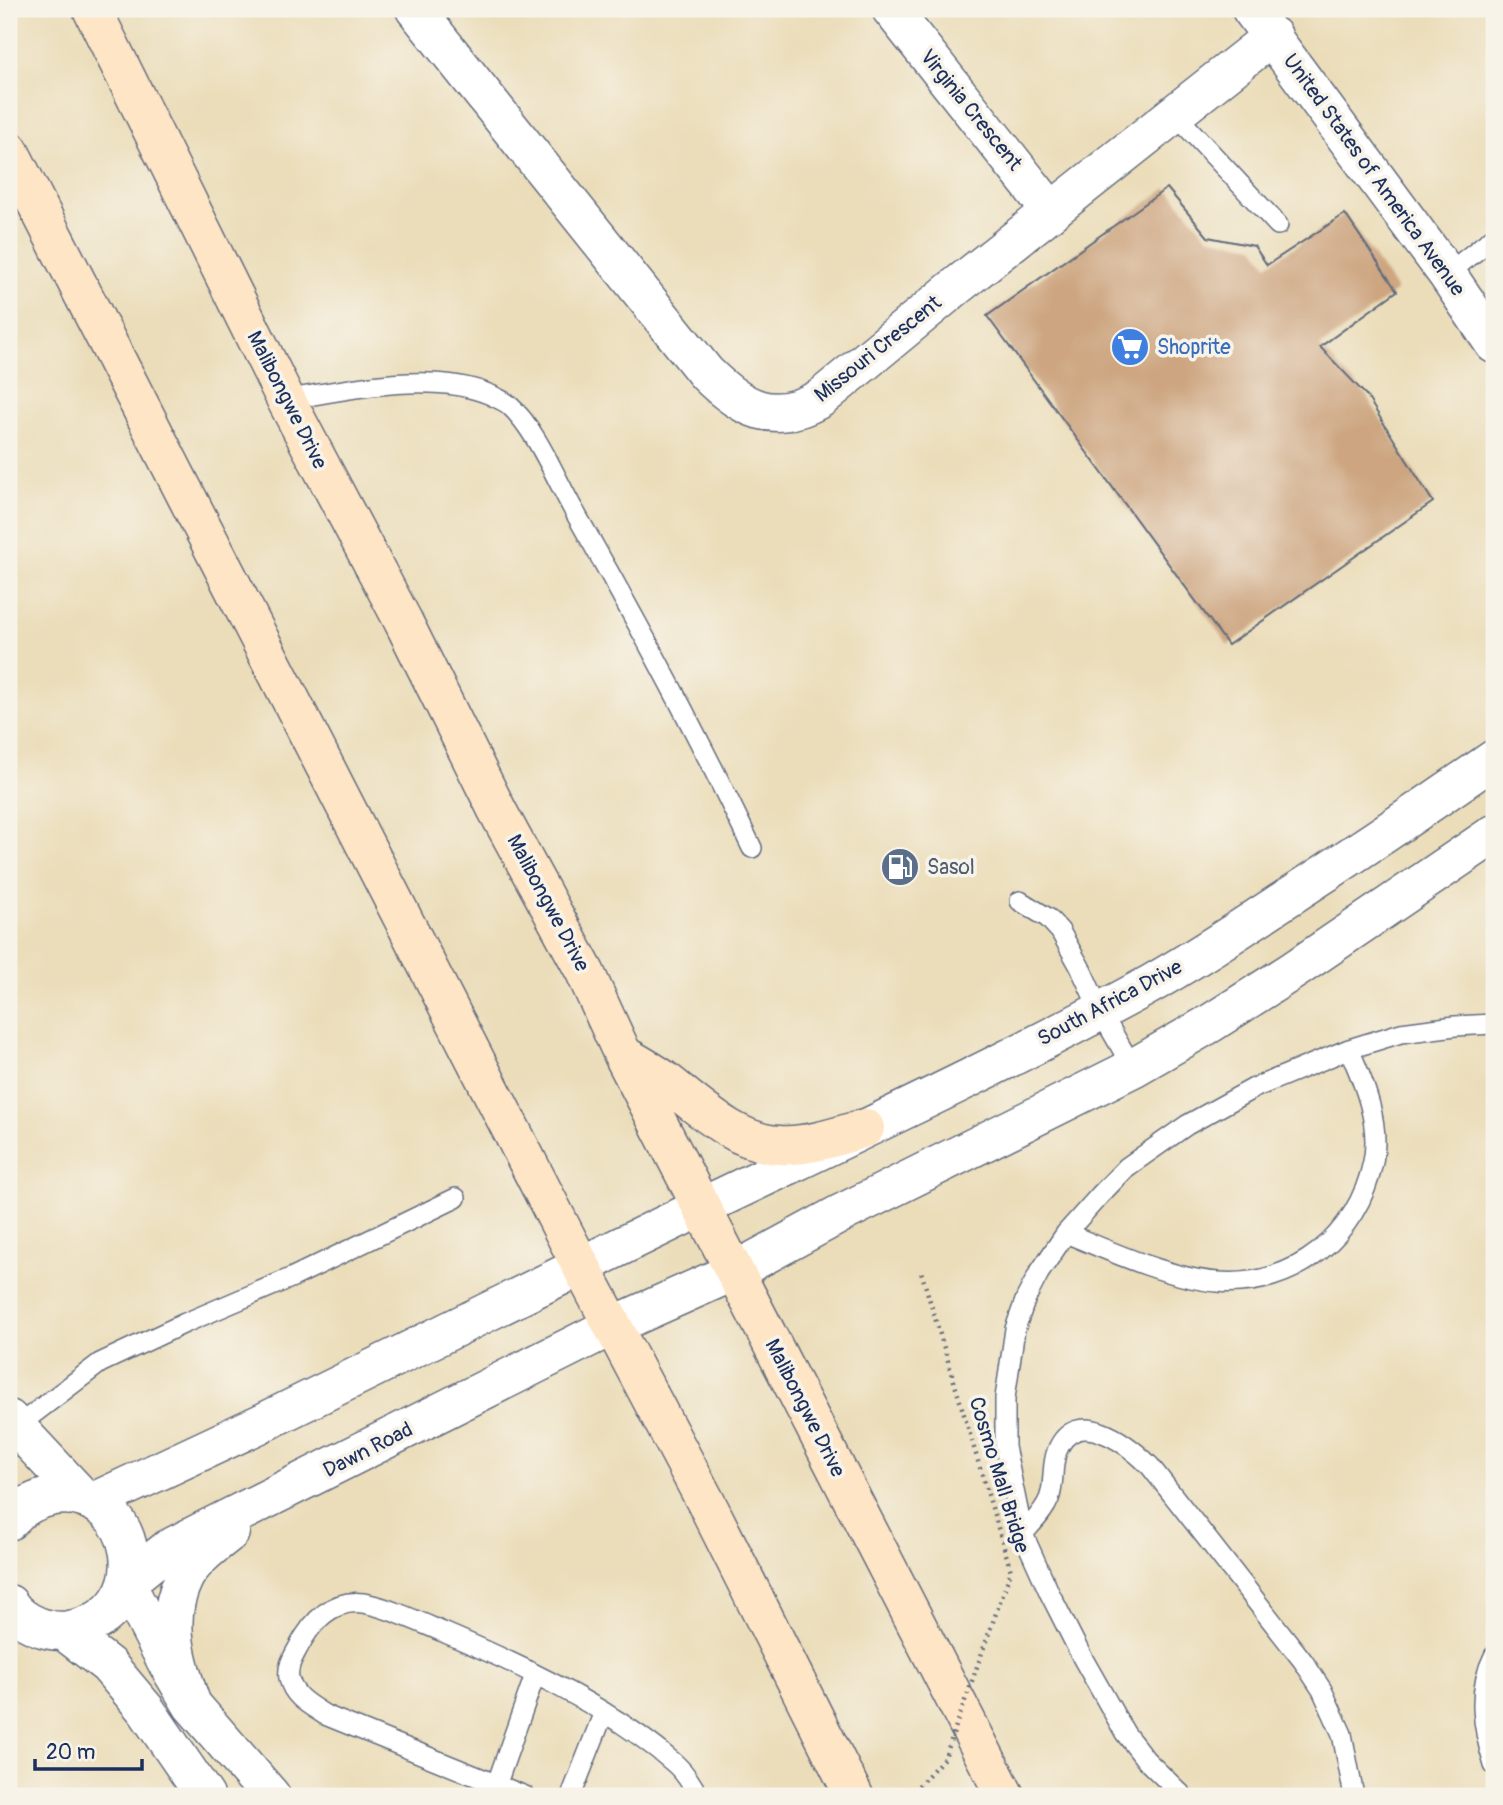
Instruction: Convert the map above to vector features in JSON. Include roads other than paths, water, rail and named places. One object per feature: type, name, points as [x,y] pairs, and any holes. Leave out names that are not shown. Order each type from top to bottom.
[{"type":"main road","name":"Malibongwe Drive","points":[[92,9],[286,400],[585,972],[623,1055],[1006,1796]]},
{"type":"main road","points":[[9,150],[581,1266],[710,1510],[854,1796]]},
{"type":"main road","points":[[623,1055],[664,1079],[699,1108],[740,1134],[758,1141],[779,1145],[796,1144],[865,1129]]},
{"type":"street","name":"Missouri Crescent","points":[[415,9],[706,373],[731,397],[751,408],[789,412],[821,398],[1174,113],[1262,22]]},
{"type":"street","name":"Virginia Crescent","points":[[891,9],[1051,211]]},
{"type":"street","name":"United States of America Avenue","points":[[1262,22],[1447,274],[1494,344]]},
{"type":"street","name":"South Africa Drive","points":[[581,1266],[701,1205],[865,1129],[1100,1011],[1192,960],[1350,858],[1494,759]]},
{"type":"street","points":[[735,1271],[840,1214],[1133,1068],[1211,1023],[1294,970],[1494,834]]},
{"type":"street","points":[[9,1521],[25,1506],[43,1497],[63,1495],[88,1500],[274,1418],[581,1266]]},
{"type":"street","name":"Dawn Road","points":[[56,1630],[85,1627],[103,1618],[118,1602],[128,1583],[168,1549],[612,1326],[735,1271]]},
{"type":"street","points":[[12,1423],[88,1500],[111,1516],[125,1535],[130,1558],[128,1583],[167,1663],[192,1705],[271,1796]]},
{"type":"street","points":[[192,1705],[179,1669],[173,1634],[176,1599],[184,1577],[202,1555],[283,1493]]},
{"type":"street","points":[[9,1604],[28,1622],[56,1630],[108,1665],[146,1710],[205,1796]]},
{"type":"street","points":[[9,1642],[56,1630]]},
{"type":"lane","points":[[1174,113],[1278,225]]},
{"type":"lane","points":[[1447,274],[1494,237]]},
{"type":"lane","points":[[286,400],[345,389],[432,382],[459,385],[490,395],[509,405],[546,456],[706,752],[752,848]]},
{"type":"lane","points":[[1020,901],[1048,918],[1060,931],[1100,1011],[1133,1068]]},
{"type":"lane","points":[[1182,1796],[1146,1760],[1125,1733],[1082,1657],[1023,1534],[1005,1447],[1005,1398],[1016,1329],[1026,1298],[1066,1233],[1127,1167],[1187,1125],[1254,1088],[1349,1049],[1401,1033],[1494,1024]]},
{"type":"lane","points":[[1066,1233],[1115,1254],[1194,1279],[1218,1282],[1254,1280],[1278,1273],[1301,1264],[1324,1250],[1350,1218],[1362,1196],[1373,1161],[1374,1132],[1367,1095],[1349,1049]]},
{"type":"lane","points":[[12,1423],[100,1363],[185,1323],[293,1278],[456,1198]]},
{"type":"lane","points":[[1023,1534],[1050,1497],[1056,1453],[1062,1441],[1069,1435],[1079,1430],[1096,1430],[1113,1436],[1134,1450],[1150,1465],[1251,1593],[1322,1690],[1342,1734],[1354,1796]]},
{"type":"lane","points":[[525,1796],[325,1715],[299,1698],[289,1678],[290,1661],[309,1626],[324,1614],[341,1606],[362,1603],[415,1619],[505,1658],[604,1712],[676,1763],[698,1796]]},
{"type":"lane","points":[[1494,1656],[1487,1675],[1483,1721],[1494,1765]]},
{"type":"lane","points":[[495,1786],[535,1675]]},
{"type":"lane","points":[[570,1796],[604,1712]]},
{"type":"place","name":"Shoprite","points":[[1130,347]]},
{"type":"place","name":"Sasol","points":[[900,867]]}]
